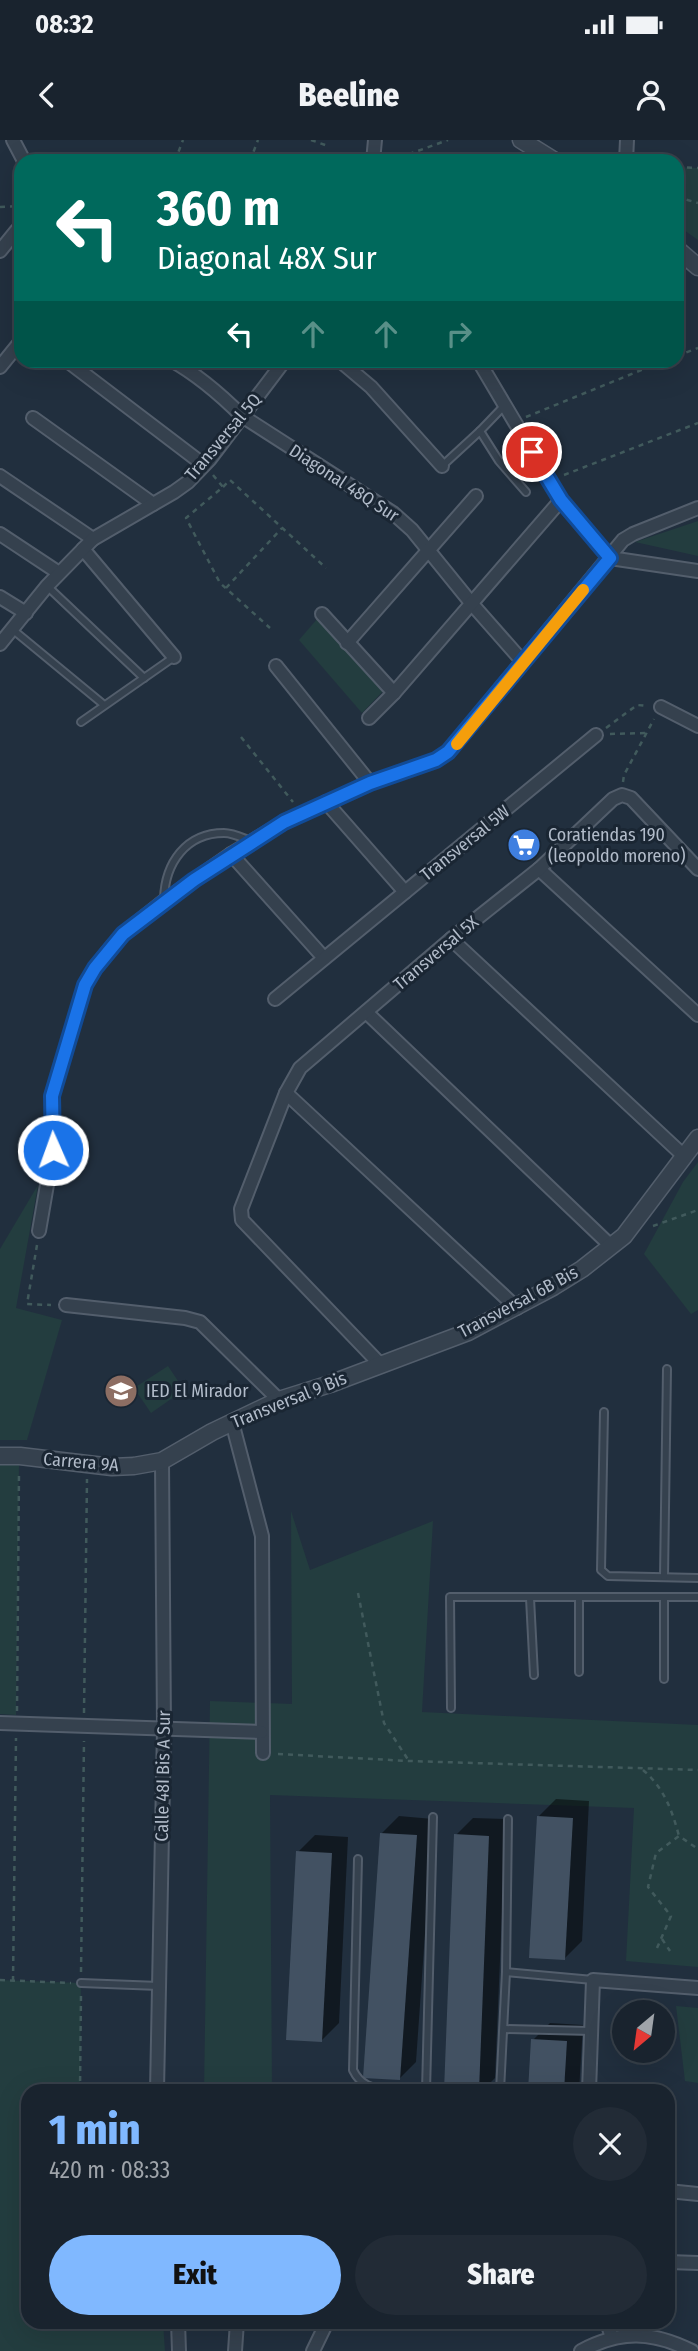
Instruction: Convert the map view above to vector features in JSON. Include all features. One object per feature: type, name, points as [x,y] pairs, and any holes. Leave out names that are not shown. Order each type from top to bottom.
[{"type":"street","points":[[521,140],[544,154]]},
{"type":"street","points":[[0,251],[14,234]]},
{"type":"street","points":[[684,255],[698,267]]},
{"type":"street","points":[[0,367],[14,350]]},
{"type":"street","points":[[77,368],[204,465]]},
{"type":"street","name":"Diagonal 48Q Sur","points":[[183,368],[204,382],[242,416],[393,513],[412,530],[523,662]]},
{"type":"street","name":"Transversal 5Q","points":[[0,645],[47,586],[93,538],[174,492],[204,465],[279,368]]},
{"type":"street","points":[[348,368],[371,387],[442,466]]},
{"type":"street","points":[[483,368],[548,481],[610,558],[698,571]]},
{"type":"street","points":[[33,418],[153,504]]},
{"type":"street","points":[[0,476],[93,538]]},
{"type":"street","points":[[347,643],[476,496]]},
{"type":"street","points":[[369,718],[394,693],[561,500]]},
{"type":"street","points":[[39,1231],[53,1150],[52,1096],[85,985],[95,968],[123,934],[164,901],[251,841],[326,802],[436,760],[448,752],[623,540],[698,508]]},
{"type":"street","points":[[0,534],[59,573]]},
{"type":"street","points":[[83,549],[174,657]]},
{"type":"street","points":[[0,597],[26,614]]},
{"type":"street","points":[[322,614],[394,693]]},
{"type":"street","points":[[276,666],[370,783]]},
{"type":"street","points":[[661,707],[698,726]]},
{"type":"street","name":"Transversal 5W","points":[[275,999],[596,735]]},
{"type":"street","points":[[622,795],[631,798],[698,869]]},
{"type":"street","name":"Transversal 5X","points":[[380,1364],[242,1220],[241,1209],[286,1093],[300,1068],[451,939],[539,869],[613,799],[622,795]]},
{"type":"street","points":[[326,802],[405,892]]},
{"type":"street","points":[[231,854],[324,958]]},
{"type":"street","points":[[539,869],[698,1015]]},
{"type":"street","points":[[451,939],[685,1157]]},
{"type":"street","points":[[366,1012],[611,1246]]},
{"type":"street","points":[[286,1093],[517,1308]]},
{"type":"street","name":"Transversal 6B Bis","points":[[380,1364],[468,1332],[517,1308],[582,1269],[624,1236],[698,1138]]},
{"type":"street","points":[[66,1305],[186,1318],[200,1322],[279,1400]]},
{"type":"street","name":"Transversal 9 Bis","points":[[162,1461],[232,1422],[279,1400],[380,1364]]},
{"type":"street","points":[[232,1422],[262,1536],[263,1753]]},
{"type":"street","name":"Carrera 9A","points":[[0,1456],[112,1467],[162,1461]]},
{"type":"street","name":"Calle 48I Bis A Sur","points":[[158,2084],[164,1729],[162,1461]]},
{"type":"street","points":[[0,1723],[261,1732]]},
{"type":"street","points":[[589,2084],[593,1980],[698,1988]]},
{"type":"street","points":[[675,2192],[698,2194]]},
{"type":"street","points":[[675,2262],[698,2263]]},
{"type":"street","points":[[178,2329],[179,2351]]},
{"type":"street","points":[[235,2351],[237,2329]]},
{"type":"street","points":[[313,2351],[324,2329]]},
{"type":"street","points":[[609,2329],[612,2338]]},
{"type":"street","points":[[580,2351],[612,2338],[646,2334],[670,2339],[695,2351],[698,2340]]},
{"type":"lane","points":[[442,466],[504,406]]},
{"type":"lane","points":[[481,431],[499,461],[526,492]]},
{"type":"lane","points":[[47,586],[144,678]]},
{"type":"lane","points":[[12,629],[103,704]]},
{"type":"lane","points":[[81,722],[103,704],[174,657]]},
{"type":"lane","points":[[164,901],[165,881],[180,852],[199,836],[228,833],[251,841]]},
{"type":"lane","points":[[664,1577],[667,1369]]},
{"type":"lane","points":[[604,1412],[601,1570],[608,1576],[698,1578]]},
{"type":"lane","points":[[451,1708],[450,1597],[698,1597]]},
{"type":"lane","points":[[579,1597],[579,1672]]},
{"type":"lane","points":[[664,1597],[664,1679]]},
{"type":"lane","points":[[530,1598],[534,1675]]},
{"type":"lane","points":[[426,2084],[433,1817]]},
{"type":"lane","points":[[500,2084],[506,1972],[508,1819]]},
{"type":"lane","points":[[358,1859],[353,2070],[358,2080],[364,2084]]},
{"type":"lane","points":[[506,1972],[593,1980]]},
{"type":"lane","points":[[81,1983],[159,1986]]},
{"type":"lane","points":[[504,2029],[592,2031]]},
{"type":"path","points":[[311,140],[328,146]]},
{"type":"path","points":[[409,154],[448,140]]},
{"type":"path","points":[[514,422],[646,368]]},
{"type":"path","points":[[548,481],[698,424]]},
{"type":"path","points":[[204,465],[223,487]]},
{"type":"path","points":[[270,628],[220,583],[186,519],[230,480],[326,568]]},
{"type":"path","points":[[226,588],[282,528]]},
{"type":"path","points":[[596,735],[637,705],[661,707],[624,775],[622,795]]},
{"type":"path","points":[[596,735],[645,733]]},
{"type":"path","points":[[241,737],[302,813]]},
{"type":"path","points":[[647,1228],[698,1210]]},
{"type":"path","points":[[39,1231],[27,1304],[66,1305]]},
{"type":"path","points":[[80,2084],[88,1472]]},
{"type":"path","points":[[358,1593],[384,1723],[409,1762]]},
{"type":"path","points":[[263,1753],[409,1762],[698,1770]]},
{"type":"path","points":[[642,1769],[658,1783],[672,1810],[679,1836],[698,1849]]},
{"type":"path","points":[[657,1948],[670,1916],[648,1887],[656,1853],[679,1836]]},
{"type":"path","points":[[662,1939],[670,1951]]},
{"type":"path","points":[[0,1980],[81,1983]]},
{"type":"green space","points":[[684,167],[698,168],[698,240],[684,230]]},
{"type":"green space","points":[[698,521],[698,556],[635,542]]},
{"type":"green space","points":[[318,618],[384,690],[362,713],[299,640]]},
{"type":"green space","points":[[698,1162],[698,1310],[691,1314],[644,1254],[683,1182]]},
{"type":"green space","points":[[38,1185],[16,1308],[62,1320],[27,1440],[0,1440],[0,1249]]},
{"type":"green space","points":[[168,1366],[184,1390],[151,1413],[134,1388]]},
{"type":"green space","points":[[0,1465],[19,1465],[16,1715],[0,1714]]},
{"type":"green space","points":[[291,1511],[310,1570],[433,1521],[422,1712],[698,1725],[698,1967],[626,1961],[634,1808],[270,1795],[272,2084],[204,2084],[210,1701],[292,1704]]},
{"type":"green space","points":[[0,1980],[81,1983],[80,2084],[21,2084],[21,2329],[163,2329],[165,2351],[0,2351]]},
{"type":"green space","points":[[676,2006],[698,2008],[698,2083],[685,2081]]},
{"type":"building","points":[[537,1816],[573,1818],[565,1960],[529,1958]]},
{"type":"building","points":[[380,1833],[417,1835],[400,2080],[363,2078]]},
{"type":"building","points":[[454,1834],[489,1836],[479,2084],[444,2084]]},
{"type":"building","points":[[296,1851],[332,1853],[322,2042],[286,2040]]},
{"type":"building","points":[[531,2039],[567,2041],[564,2084],[528,2084]]},
{"type":"slow traffic","points":[[457,744],[583,590]]},
{"type":"place","name":"Coratiendas 190 (leopoldo moreno)","points":[[524,845]]},
{"type":"place","name":"IED El Mirador","points":[[121,1391]]},
{"type":"route","points":[[53,1150],[52,1096],[85,985],[95,968],[123,934],[164,901],[231,854],[284,822],[370,783],[436,760],[448,752],[610,558],[561,500],[532,452]]}]
